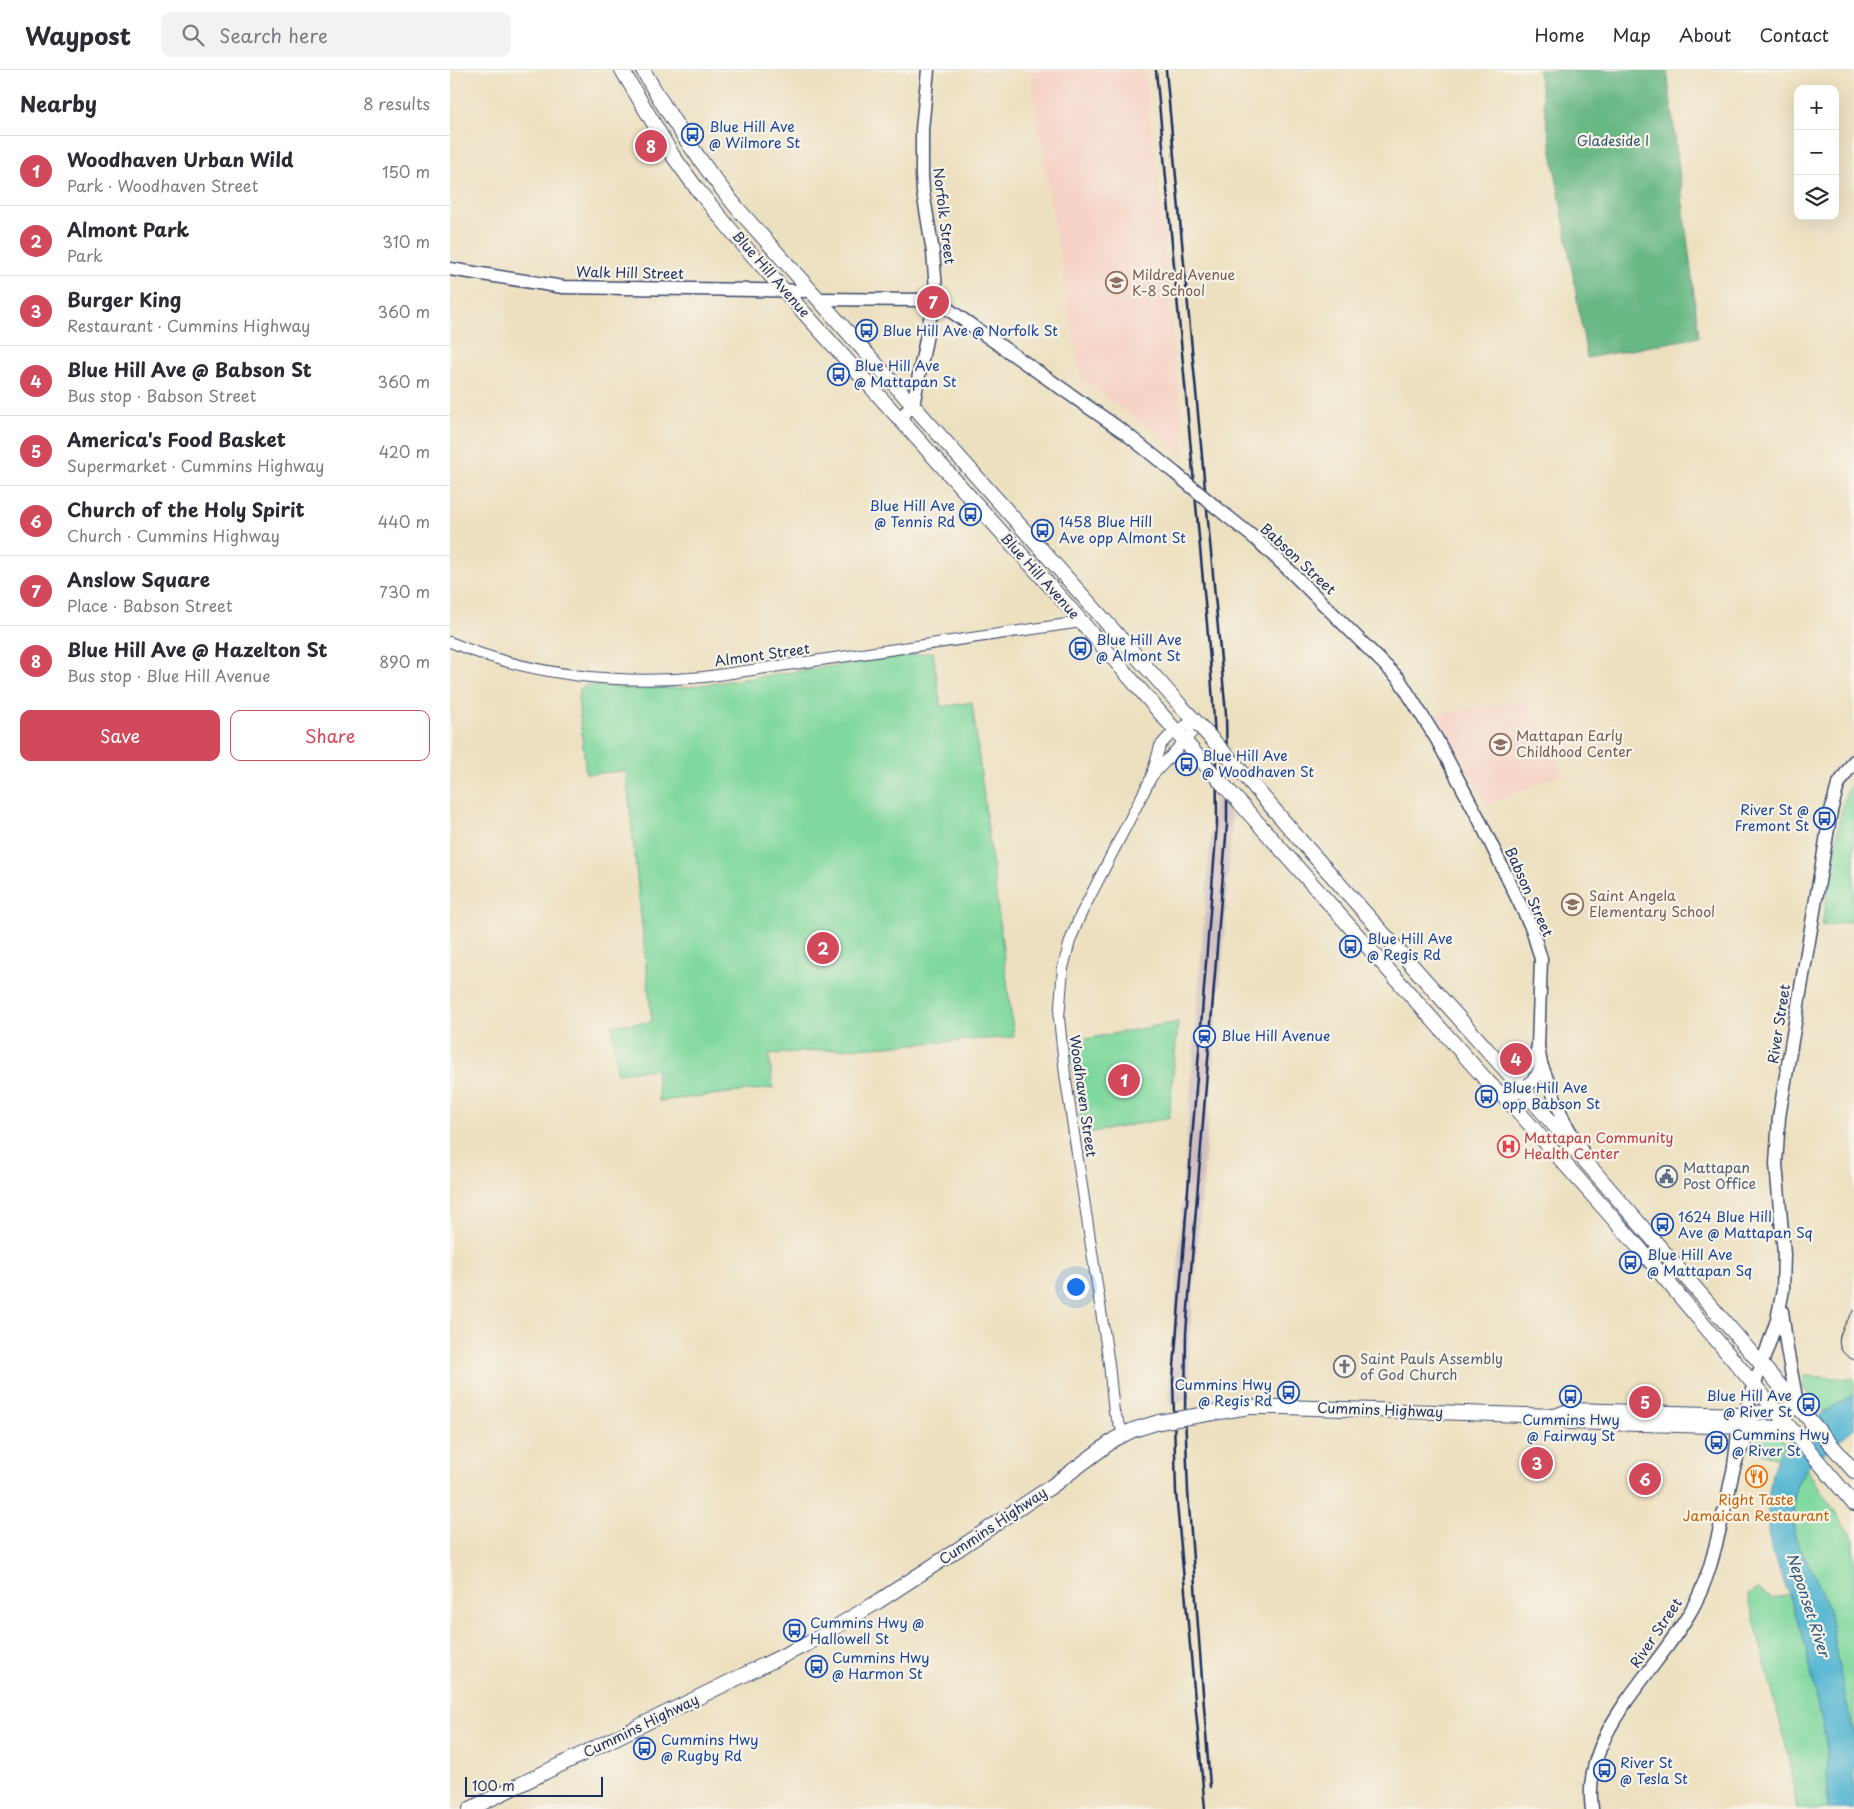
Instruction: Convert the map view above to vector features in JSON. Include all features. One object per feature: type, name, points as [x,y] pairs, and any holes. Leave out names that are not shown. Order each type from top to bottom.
[{"type":"main road","name":"Blue Hill Avenue","points":[[622,70],[660,136],[688,176],[745,246],[1488,1082],[1543,1138],[1641,1250],[1854,1504]]},
{"type":"main road","name":"Blue Hill Avenue","points":[[643,70],[674,124],[706,169],[815,295],[1556,1127],[1854,1471]]},
{"type":"main road","name":"Norfolk Street","points":[[913,405],[934,302],[936,274],[922,175],[922,129],[928,70]]},
{"type":"main road","name":"Walk Hill Street","points":[[450,269],[563,287],[784,290],[815,295]]},
{"type":"main road","name":"Babson Street","points":[[815,295],[921,300],[934,302],[945,307],[1124,432],[1175,473],[1257,540],[1389,668],[1412,698],[1429,725],[1478,817],[1532,929],[1541,959],[1538,1048],[1541,1064]]},
{"type":"main road","points":[[899,418],[913,405]]},
{"type":"main road","name":"River Street","points":[[1734,1467],[1736,1445],[1742,1421],[1777,1320],[1782,1299],[1784,1254],[1776,1164],[1779,1117],[1831,811],[1838,785],[1854,761]]},
{"type":"main road","points":[[1504,1097],[1518,1084],[1538,1048]]},
{"type":"main road","name":"Blue Hill Avenue","points":[[1541,1064],[1564,1121],[1597,1174]]},
{"type":"main road","points":[[1518,1084],[1538,1074],[1541,1064]]},
{"type":"main road","points":[[1543,1138],[1556,1127]]},
{"type":"main road","name":"River Street","points":[[1782,1299],[1784,1335],[1802,1411]]},
{"type":"main road","name":"Cummins Highway","points":[[470,1809],[819,1638],[951,1554],[1052,1486],[1107,1444],[1124,1434],[1159,1422],[1249,1407],[1283,1406],[1555,1416],[1571,1410],[1742,1421],[1758,1427],[1789,1428]]},
{"type":"main road","name":"Cummins Highway","points":[[1742,1421],[1776,1411],[1802,1411]]},
{"type":"main road","name":"River Street","points":[[1592,1809],[1593,1774],[1604,1739],[1621,1710],[1679,1631],[1698,1597],[1715,1551],[1738,1454],[1758,1427]]},
{"type":"street","name":"Almont Street","points":[[450,642],[493,658],[562,674],[619,680],[667,680],[714,676],[1081,622]]},
{"type":"street","name":"Woodhaven Street","points":[[1124,1434],[1114,1412],[1109,1364],[1065,1074],[1058,1018],[1062,968],[1070,940],[1080,916],[1150,778],[1160,746],[1166,738],[1180,736],[1197,722]]},
{"type":"shaded area","name":"Mildred Avenue K-8 School","points":[[1030,70],[1144,70],[1156,162],[1185,454],[1081,379]]},
{"type":"shaded area","name":"Mattapan Early Childhood Center","points":[[1530,703],[1562,774],[1486,805],[1436,714],[1499,704]]},
{"type":"shaded area","name":"Blue Hill Avenue","points":[[1214,796],[1232,816],[1225,931],[1192,1307],[1189,1352],[1190,1399],[1169,1403],[1182,1199]]},
{"type":"green space","name":"Gladeside I","points":[[1538,70],[1667,70],[1699,337],[1587,358]]},
{"type":"green space","points":[[933,652],[941,707],[972,702],[1014,1037],[769,1054],[773,1088],[659,1101],[656,1069],[617,1073],[612,1025],[652,1022],[626,771],[586,774],[578,698],[580,688],[588,685],[626,688],[680,688]]},
{"type":"green space","points":[[1854,778],[1854,929],[1852,921],[1822,926],[1841,813],[1845,796]]},
{"type":"green space","points":[[1178,1022],[1169,1118],[1083,1134],[1069,1042]]},
{"type":"green space","points":[[1804,1376],[1854,1379],[1854,1394],[1825,1412],[1803,1388]]},
{"type":"green space","points":[[1769,1435],[1778,1436],[1787,1444],[1777,1458],[1753,1450],[1756,1442]]},
{"type":"green space","points":[[1806,1468],[1854,1540],[1854,1735],[1837,1659],[1830,1613],[1815,1575],[1798,1547],[1794,1531],[1793,1508],[1796,1486]]},
{"type":"green space","points":[[1757,1589],[1772,1599],[1789,1594],[1805,1644],[1824,1731],[1827,1751],[1828,1809],[1797,1809],[1787,1750],[1748,1595]]},
{"type":"water","name":"Neponset River","points":[[1854,1394],[1854,1428],[1806,1468],[1796,1486],[1793,1508],[1794,1531],[1798,1547],[1815,1575],[1830,1613],[1837,1659],[1854,1735],[1854,1809],[1828,1809],[1827,1751],[1824,1731],[1805,1644],[1789,1594],[1771,1550],[1768,1532],[1768,1498],[1772,1473],[1782,1450],[1815,1419]]},
{"type":"tram line","points":[[1854,1310],[1842,1330],[1839,1343],[1841,1350],[1854,1360]]},
{"type":"railway","points":[[1156,70],[1209,649],[1216,774],[1217,824],[1173,1379],[1176,1493],[1205,1809]]},
{"type":"railway","points":[[1166,70],[1226,714],[1227,824],[1186,1333],[1185,1411],[1188,1492],[1210,1787]]},
{"type":"place","name":"Blue Hill Ave @ Wilmore St","points":[[693,135]]},
{"type":"place","name":"Blue Hill Ave @ Hazelton St","points":[[651,146]]},
{"type":"place","name":"Mildred Avenue K-8 School","points":[[1116,283]]},
{"type":"place","name":"Anslow Square","points":[[933,302]]},
{"type":"place","name":"Blue Hill Ave @ Norfolk St","points":[[866,331]]},
{"type":"place","name":"Blue Hill Ave @ Mattapan St","points":[[838,374]]},
{"type":"place","name":"Blue Hill Ave @ Tennis Rd","points":[[971,514]]},
{"type":"place","name":"1458 Blue Hill Ave opp Almont St","points":[[1043,530]]},
{"type":"place","name":"Blue Hill Ave @ Almont St","points":[[1080,648]]},
{"type":"place","name":"Mattapan Early Childhood Center","points":[[1500,744]]},
{"type":"place","name":"Blue Hill Ave @ Woodhaven St","points":[[1186,764]]},
{"type":"place","name":"River St @ Fremont St","points":[[1825,818]]},
{"type":"place","name":"Saint Angela Elementary School","points":[[1573,904]]},
{"type":"place","name":"Blue Hill Ave @ Regis Rd","points":[[1351,947]]},
{"type":"place","name":"Almont Park","points":[[823,948]]},
{"type":"place","name":"Blue Hill Avenue","points":[[1205,1036]]},
{"type":"place","name":"Blue Hill Ave @ Babson St","points":[[1516,1059]]},
{"type":"place","name":"Woodhaven Urban Wild","points":[[1124,1080]]},
{"type":"place","name":"Blue Hill Ave opp Babson St","points":[[1486,1096]]},
{"type":"place","name":"Mattapan Community Health Center","points":[[1508,1146]]},
{"type":"place","name":"Mattapan Post Office","points":[[1667,1176]]},
{"type":"place","name":"1624 Blue Hill Ave @ Mattapan Sq","points":[[1662,1225]]},
{"type":"place","name":"Blue Hill Ave @ Mattapan Sq","points":[[1631,1263]]},
{"type":"place","name":"Saint Pauls Assembly of God Church","points":[[1344,1367]]},
{"type":"place","name":"Cummins Hwy @ Regis Rd","points":[[1288,1393]]},
{"type":"place","name":"Cummins Hwy @ Fairway St","points":[[1571,1397]]},
{"type":"place","name":"America's Food Basket","points":[[1645,1402]]},
{"type":"place","name":"Blue Hill Ave @ River St","points":[[1808,1404]]},
{"type":"place","name":"Cummins Hwy @ River St","points":[[1716,1443]]},
{"type":"place","name":"Burger King","points":[[1537,1463]]},
{"type":"place","name":"Right Taste Jamaican Restaurant","points":[[1756,1477]]},
{"type":"place","name":"Church of the Holy Spirit","points":[[1645,1479]]},
{"type":"place","name":"Cummins Hwy @ Hallowell St","points":[[794,1631]]},
{"type":"place","name":"Cummins Hwy @ Harmon St","points":[[816,1666]]},
{"type":"place","name":"Cummins Hwy @ Rugby Rd","points":[[645,1748]]},
{"type":"place","name":"River St @ Tesla St","points":[[1604,1771]]}]
